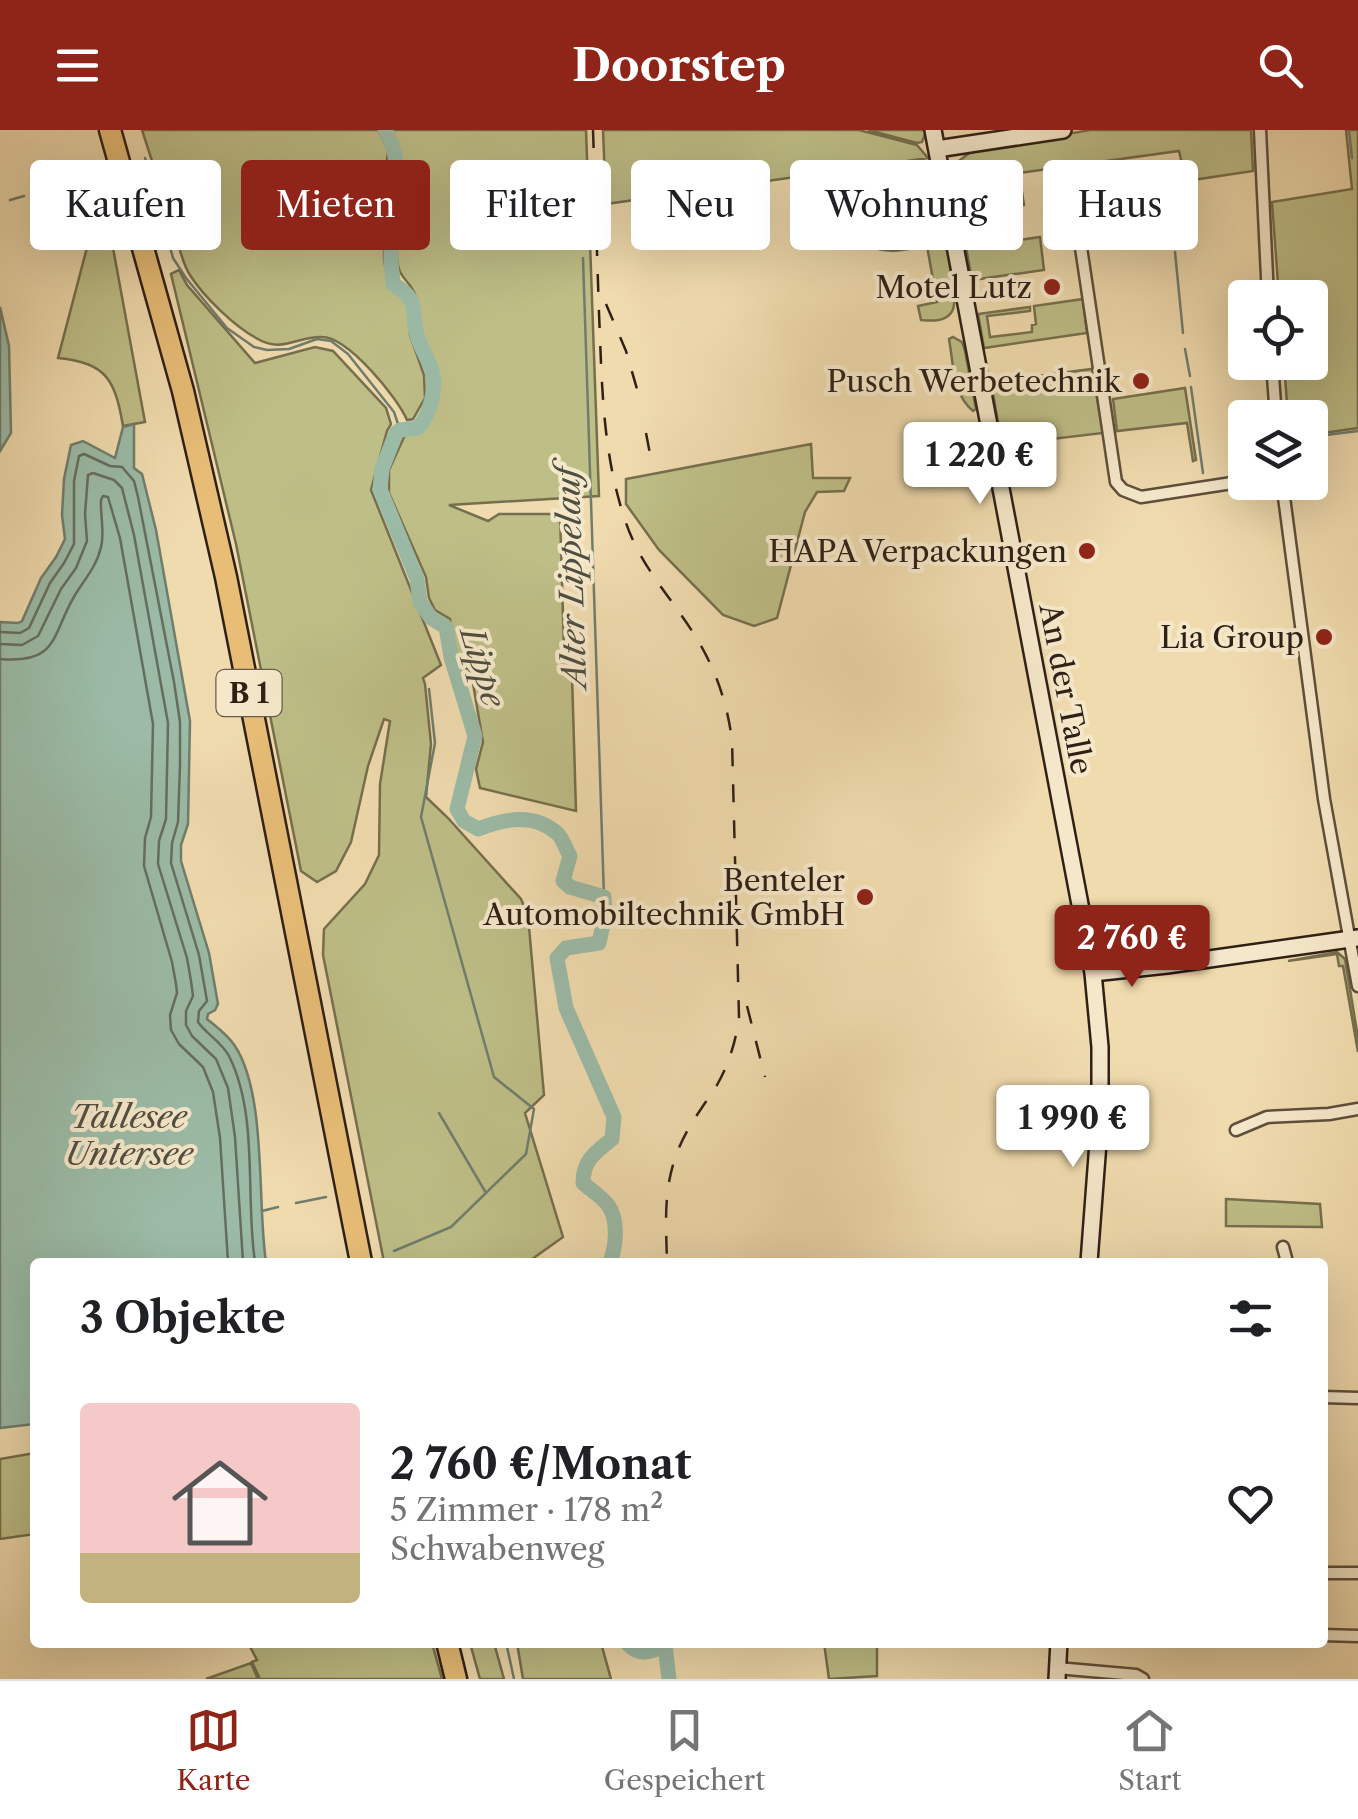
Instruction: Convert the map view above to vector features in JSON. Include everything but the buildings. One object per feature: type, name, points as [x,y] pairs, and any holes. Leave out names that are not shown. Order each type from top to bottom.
[{"type":"highway","name":"B 1","points":[[110,130],[183,392],[226,577],[360,1258]]},
{"type":"highway","points":[[448,1648],[456,1679]]},
{"type":"street","name":"An der Talle","points":[[933,130],[1093,972],[1100,1047],[1100,1116],[1089,1258]]},
{"type":"street","points":[[937,149],[991,135],[1063,130]]},
{"type":"street","points":[[1260,130],[1267,280]]},
{"type":"street","points":[[1081,250],[1116,482],[1123,490],[1141,497],[1228,484]]},
{"type":"street","points":[[1284,500],[1324,799],[1354,938],[1358,986]]},
{"type":"street","points":[[1093,972],[1354,938]]},
{"type":"street","points":[[1236,1130],[1267,1118],[1358,1110]]},
{"type":"street","points":[[1283,1247],[1287,1258]]},
{"type":"street","points":[[1328,1397],[1358,1398]]},
{"type":"street","points":[[1328,1573],[1358,1573]]},
{"type":"street","points":[[1328,1635],[1358,1636]]},
{"type":"street","points":[[1059,1648],[1057,1674],[1136,1675],[1144,1679]]},
{"type":"green space","points":[[142,130],[378,130],[388,150],[387,160],[241,160],[241,250],[384,250],[389,287],[404,297],[410,314],[410,335],[424,375],[425,398],[413,419],[407,420],[383,384],[345,347],[322,337],[265,343],[238,326],[211,301],[185,265],[180,250],[221,250],[221,160],[152,160]]},
{"type":"green space","points":[[392,130],[586,130],[587,160],[450,160],[450,250],[590,250],[599,496],[449,505],[488,521],[499,514],[560,514],[564,650],[572,675],[576,811],[480,788],[476,769],[483,742],[471,672],[462,665],[460,656],[455,656],[450,619],[435,610],[429,598],[426,577],[389,493],[389,470],[405,435],[427,418],[435,402],[437,383],[420,330],[416,297],[398,266],[397,250],[430,250],[430,160],[400,160]]},
{"type":"green space","points":[[603,130],[859,130],[917,145],[928,158],[790,160],[790,178],[770,181],[770,160],[631,160],[631,200],[611,203],[611,160],[604,160]]},
{"type":"green space","points":[[868,130],[926,132],[922,142],[917,143]]},
{"type":"green space","points":[[1091,130],[1251,130],[1253,171],[1198,179],[1198,160],[1181,160],[1179,151],[1114,160],[1043,160],[1043,170],[1023,172],[1023,160],[960,160],[975,149]]},
{"type":"green space","points":[[1346,130],[1358,130],[1358,428],[1328,432],[1328,400],[1287,400],[1285,380],[1328,380],[1328,280],[1278,280],[1272,202],[1352,189]]},
{"type":"green space","points":[[1040,237],[1044,270],[972,280],[966,250],[1023,250],[1023,240]]},
{"type":"green space","points":[[86,250],[113,250],[145,422],[123,426],[106,377],[88,364],[58,358]]},
{"type":"green space","points":[[928,250],[949,250],[955,291],[951,313],[937,320],[921,320],[918,306],[937,302]]},
{"type":"green space","points":[[179,270],[187,285],[255,363],[315,347],[333,351],[386,408],[391,424],[371,490],[441,665],[423,678],[431,744],[426,797],[521,899],[528,916],[544,1095],[525,1113],[563,1237],[534,1258],[383,1258],[323,955],[324,929],[365,884],[379,855],[380,784],[390,721],[384,719],[368,766],[351,842],[336,871],[317,882],[301,871],[236,544],[171,274]]},
{"type":"green space","points":[[1083,299],[1087,333],[984,348],[978,314],[1030,307],[1030,311],[987,316],[990,337],[1032,332],[1032,325],[1036,324],[1034,306]]},
{"type":"green space","points":[[949,339],[962,342],[965,351],[976,409],[973,411],[961,396],[955,378]]},
{"type":"green space","points":[[1092,369],[1103,433],[1002,445],[991,382]]},
{"type":"green space","points":[[1185,388],[1196,460],[1193,461],[1187,423],[1117,431],[1113,399]]},
{"type":"green space","points":[[811,444],[813,478],[850,478],[844,491],[817,492],[805,512],[777,618],[754,626],[723,615],[659,550],[626,504],[626,479]]},
{"type":"green space","points":[[1337,952],[1345,959],[1358,1052],[1343,966],[1339,966],[1337,954],[1288,961]]},
{"type":"green space","points":[[1226,1199],[1320,1204],[1322,1227],[1226,1226]]},
{"type":"green space","points":[[30,1454],[30,1535],[0,1539],[0,1459]]},
{"type":"green space","points":[[251,1648],[433,1648],[442,1679],[260,1679],[252,1662],[257,1660]]},
{"type":"green space","points":[[471,1648],[495,1648],[504,1679],[480,1679]]},
{"type":"green space","points":[[518,1648],[602,1648],[611,1679],[523,1679]]},
{"type":"green space","points":[[825,1648],[877,1648],[877,1676],[829,1679]]},
{"type":"green space","points":[[251,1663],[258,1679],[206,1679]]},
{"type":"water","points":[[0,307],[9,346],[11,433],[0,451]]},
{"type":"water","name":"Tallesee Untersee","points":[[134,424],[134,468],[142,474],[156,530],[190,721],[188,824],[181,861],[209,953],[218,1004],[207,1019],[235,1046],[252,1092],[266,1258],[30,1258],[30,1425],[0,1428],[0,622],[22,621],[41,578],[65,539],[64,479],[71,445],[83,441],[115,458],[123,427]]},
{"type":"waterway","name":"Lippe","points":[[385,130],[392,145],[397,177],[391,244],[393,284],[412,304],[417,336],[434,383],[429,408],[418,428],[396,433],[382,469],[380,489],[417,579],[420,602],[431,618],[446,627],[475,736],[457,809],[464,821],[478,829],[519,820],[549,827],[560,836],[570,856],[563,881],[570,887],[604,897],[599,943],[566,948],[557,958],[566,1008],[614,1117],[612,1139],[588,1163],[583,1183],[603,1199],[614,1218],[611,1258]]},
{"type":"waterway","points":[[1349,130],[1352,158]]},
{"type":"waterway","points":[[145,158],[173,258],[227,328],[254,347],[267,350],[289,349],[317,339],[331,341],[348,354],[394,412],[400,430]]},
{"type":"waterway","points":[[10,200],[24,196]]},
{"type":"waterway","points":[[1175,252],[1183,333]]},
{"type":"waterway","name":"Alter Lippelauf","points":[[583,258],[604,897]]},
{"type":"waterway","points":[[1185,349],[1190,376]]},
{"type":"waterway","points":[[1191,387],[1203,473]]},
{"type":"waterway","points":[[1328,435],[1358,431]]},
{"type":"waterway","points":[[394,1251],[451,1227],[526,1154],[534,1109],[494,1077],[421,817],[435,743],[429,689]]},
{"type":"waterway","points":[[439,1113],[486,1193]]},
{"type":"waterway","points":[[296,1203],[326,1197]]},
{"type":"waterway","points":[[262,1211],[278,1207]]},
{"type":"waterway","points":[[507,1648],[514,1679]]},
{"type":"waterway","name":"Lippe","points":[[633,1648],[645,1652],[658,1648]]},
{"type":"waterway","name":"Lippe","points":[[665,1648],[669,1679]]},
{"type":"railway","points":[[593,130],[602,390],[617,492],[638,550],[708,659],[723,698],[732,740],[739,1017],[725,1069],[677,1153],[666,1207],[667,1258]]},
{"type":"railway","points":[[606,304],[637,389]]},
{"type":"railway","points":[[646,433],[651,459]]},
{"type":"railway","points":[[747,1006],[765,1077]]},
{"type":"place","name":"Motel Lutz","points":[[1052,287]]},
{"type":"place","name":"Pusch Werbetechnik","points":[[1141,381]]},
{"type":"place","name":"HAPA Verpackungen","points":[[1087,551]]},
{"type":"place","name":"Lia Group","points":[[1324,637]]},
{"type":"place","name":"Benteler Automobiltechnik GmbH","points":[[865,897]]}]
